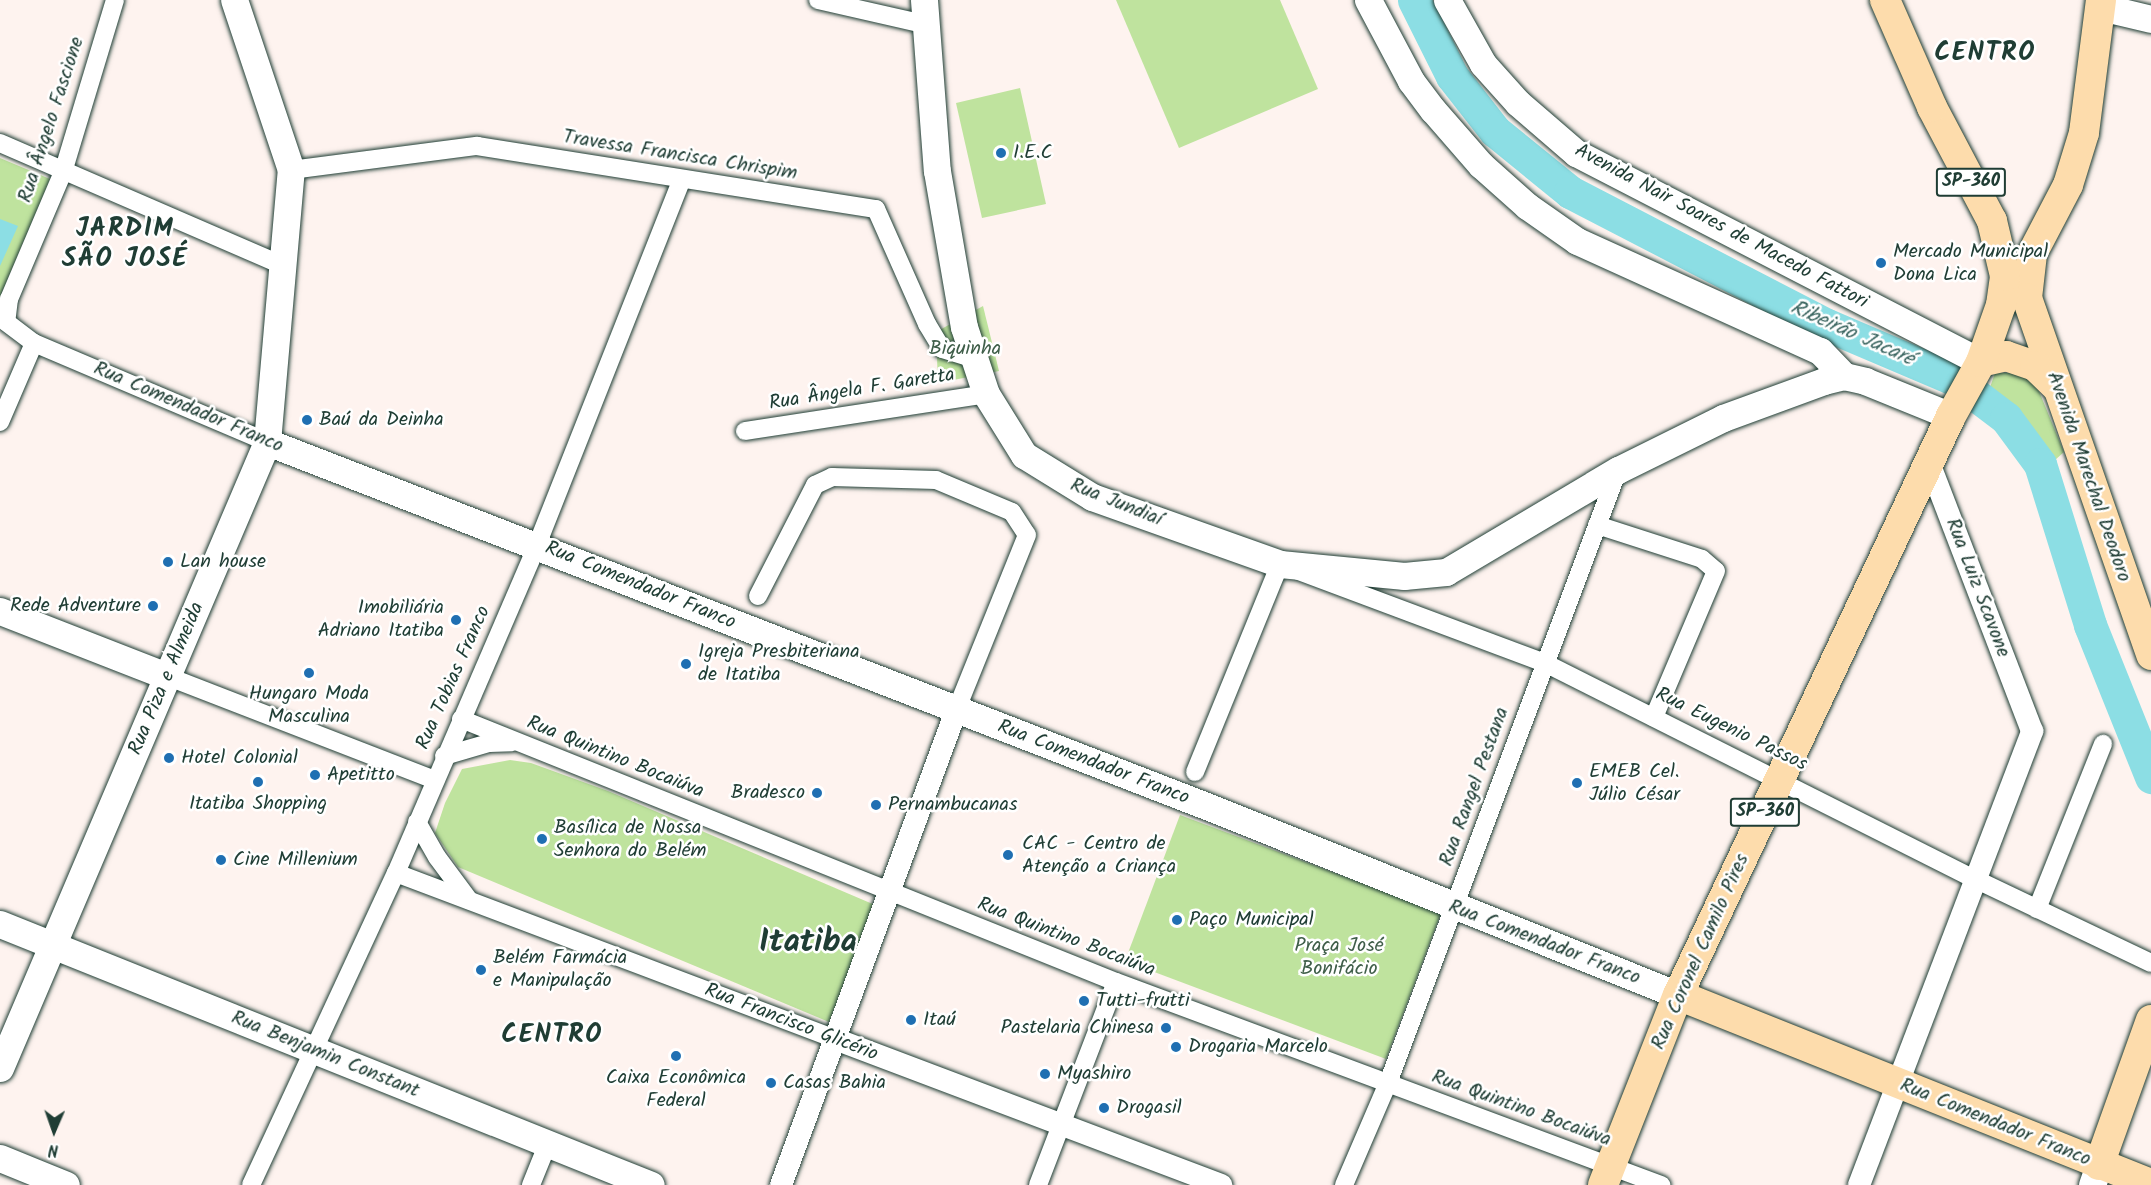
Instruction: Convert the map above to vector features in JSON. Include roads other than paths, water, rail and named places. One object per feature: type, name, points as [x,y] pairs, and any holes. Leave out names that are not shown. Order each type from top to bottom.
[{"type":"main road","points":[[1368,0],[1411,81],[1433,111],[1481,165],[1527,206],[1578,241],[1820,351],[1844,376],[1888,388],[1953,411]]},
{"type":"main road","name":"Avenida Nair Soares de Macedo Fattori","points":[[1447,0],[1483,64],[1518,103],[1576,153],[1978,367]]},
{"type":"main road","name":"SP-360","points":[[1885,0],[1932,107],[1992,221],[2005,276],[2001,305],[1978,367],[1953,411],[1929,462]]},
{"type":"main road","name":"Rua Piza e Almeida","points":[[0,1068],[169,677],[267,442],[291,170],[229,2]]},
{"type":"main road","points":[[2097,2],[2151,4]]},
{"type":"main road","points":[[2097,2],[2151,19]]},
{"type":"main road","points":[[2042,235],[2068,185],[2084,133],[2097,2]]},
{"type":"main road","name":"Rua Jundiaí","points":[[924,12],[936,171],[964,327],[986,394],[1024,455],[1057,479],[1092,497],[1280,564],[1404,576],[1446,572],[1618,470],[1723,418],[1844,376]]},
{"type":"main road","name":"SP-360","points":[[1992,221],[2007,233],[2042,235]]},
{"type":"main road","name":"Avenida Marechal Deodoro","points":[[2042,235],[2032,254],[2027,298],[2151,655]]},
{"type":"main road","points":[[1978,367],[2006,356],[2035,366],[2056,386]]},
{"type":"main road","name":"Rua Comendador Franco","points":[[267,442],[537,545],[956,711],[1204,805],[1454,909],[1678,995],[1896,1084],[2095,1175],[2151,1184]]},
{"type":"main road","name":"Rua Coronel Camilo Pires","points":[[1607,1176],[1678,995],[1929,462]]},
{"type":"main road","points":[[0,611],[169,677]]},
{"type":"main road","name":"Rua Benjamin Constant","points":[[0,924],[651,1185]]},
{"type":"main road","points":[[2095,1175],[2151,1020]]},
{"type":"main road","points":[[0,1158],[66,1185]]},
{"type":"street","name":"Rua Ângelo Fascione","points":[[34,343],[6,322],[9,299],[63,172],[115,0]]},
{"type":"street","points":[[818,0],[924,12]]},
{"type":"street","points":[[0,143],[282,265]]},
{"type":"street","name":"Travessa Francisca Chrispim","points":[[291,170],[477,146],[681,181],[876,209],[927,324],[942,349],[974,359]]},
{"type":"street","name":"Rua Tobias Franco","points":[[251,1185],[311,1050],[396,873],[444,756],[537,545],[681,181]]},
{"type":"street","points":[[0,422],[34,343]]},
{"type":"street","name":"Rua Comendador Franco","points":[[34,343],[267,442]]},
{"type":"street","name":"Rua Ângela F. Garetta","points":[[745,431],[986,394]]},
{"type":"street","name":"Rua Luiz Scavone","points":[[1859,1185],[2032,731],[1929,462]]},
{"type":"street","name":"Rua Rangel Pestana","points":[[1344,1185],[1388,1083],[1618,470]]},
{"type":"street","points":[[758,596],[815,485],[832,477],[936,480],[1012,512],[1027,534],[956,711],[781,1185]]},
{"type":"street","points":[[1597,525],[1702,559],[1716,571],[1654,717]]},
{"type":"street","points":[[1195,772],[1280,564]]},
{"type":"street","name":"Rua Eugenio Passos","points":[[1280,564],[1545,663],[1975,879],[2151,963]]},
{"type":"street","points":[[169,677],[434,780]]},
{"type":"street","name":"Rua Quintino Bocaiúva","points":[[460,719],[889,893],[1116,982],[1388,1083],[1607,1176],[1661,1185]]},
{"type":"street","points":[[444,756],[489,743],[516,742]]},
{"type":"street","points":[[2037,909],[2103,744]]},
{"type":"street","points":[[417,822],[436,857],[470,901]]},
{"type":"street","name":"Rua Francisco Glicério","points":[[396,873],[1221,1185]]},
{"type":"street","points":[[1038,1185],[1063,1125],[1116,982]]},
{"type":"street","points":[[531,1185],[548,1143]]},
{"type":"water","points":[[0,219],[18,226],[0,266]]},
{"type":"waterway","name":"Ribeirão Jacaré","points":[[1414,0],[1452,76],[1495,131],[1570,192],[1827,325],[1956,380],[2006,418],[2040,464],[2090,625],[2151,777]]},
{"type":"place","name":"I.E.C","points":[[1001,153]]},
{"type":"place","name":"Mercado Municipal Dona Lica","points":[[1881,263]]},
{"type":"place","name":"Baú da Deinha","points":[[307,420]]},
{"type":"place","name":"Lan house","points":[[168,562]]},
{"type":"place","name":"Rede Adventure","points":[[153,606]]},
{"type":"place","name":"Imobiliária Adriano Itatiba","points":[[456,620]]},
{"type":"place","name":"Igreja Presbiteriana de Itatiba","points":[[686,664]]},
{"type":"place","name":"Hungaro Moda Masculina","points":[[309,673]]},
{"type":"place","name":"Hotel Colonial","points":[[169,758]]},
{"type":"place","name":"Apetitto","points":[[315,775]]},
{"type":"place","name":"Itatiba Shopping","points":[[258,782]]},
{"type":"place","name":"EMEB Cel. Júlio César","points":[[1577,783]]},
{"type":"place","name":"Bradesco","points":[[817,793]]},
{"type":"place","name":"Pernambucanas","points":[[876,805]]},
{"type":"place","name":"Basílica de Nossa Senhora do Belém","points":[[542,839]]},
{"type":"place","name":"CAC - Centro de Atenção a Criança","points":[[1008,855]]},
{"type":"place","name":"Cine Millenium","points":[[221,860]]},
{"type":"place","name":"Paço Municipal","points":[[1177,920]]},
{"type":"place","name":"Belém Farmácia e Manipulação","points":[[481,970]]},
{"type":"place","name":"Tutti-frutti","points":[[1084,1001]]},
{"type":"place","name":"Itaú","points":[[911,1020]]},
{"type":"place","name":"Pastelaria Chinesa","points":[[1166,1028]]},
{"type":"place","name":"Drogaria Marcelo","points":[[1176,1047]]},
{"type":"place","name":"Caixa Econômica Federal","points":[[676,1056]]},
{"type":"place","name":"Myashiro","points":[[1045,1074]]},
{"type":"place","name":"Casas Bahia","points":[[771,1083]]},
{"type":"place","name":"Drogasil","points":[[1104,1108]]},
{"type":"district","name":"CENTRO","points":[[1985,54]]},
{"type":"district","name":"JARDIM SÃO JOSÉ","points":[[125,245]]},
{"type":"district","name":"Itatiba","points":[[808,943]]},
{"type":"district","name":"CENTRO","points":[[552,1036]]},
{"type":"park label","name":"Biquinha","points":[[965,349]]},
{"type":"park label","name":"Praça José Bonifácio","points":[[1339,958]]}]
